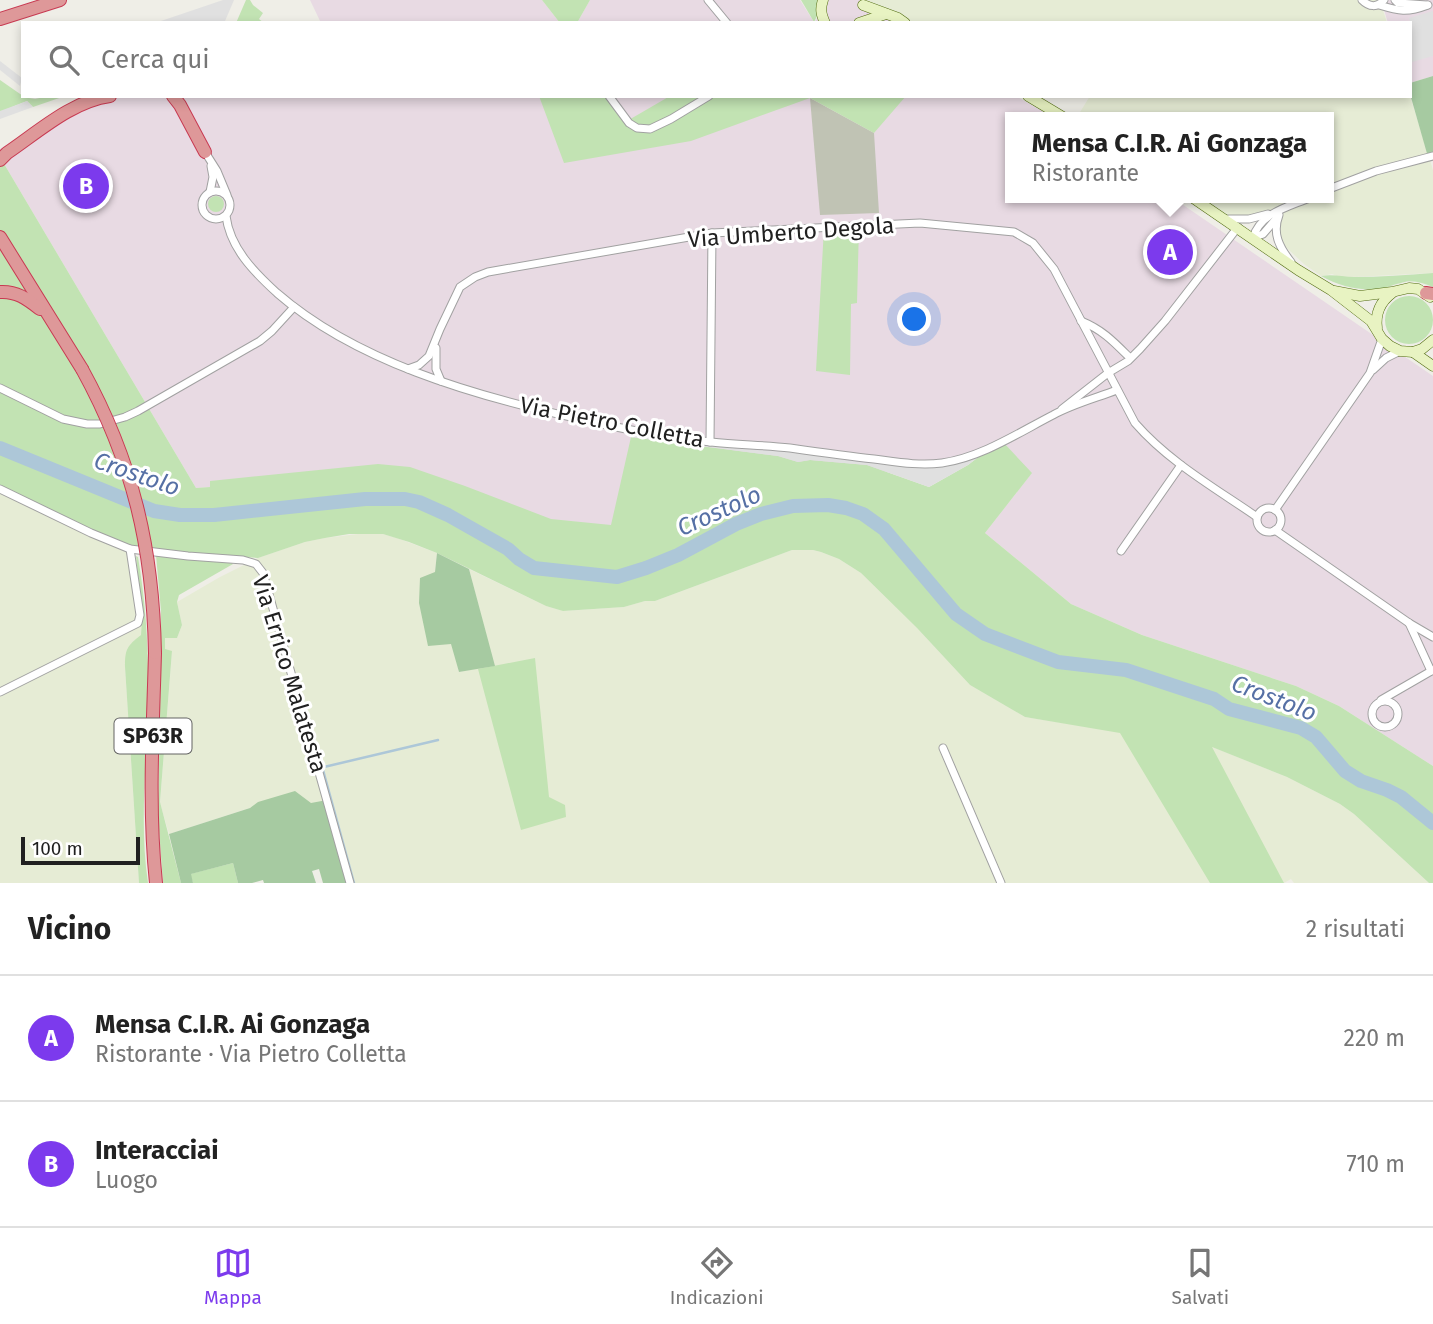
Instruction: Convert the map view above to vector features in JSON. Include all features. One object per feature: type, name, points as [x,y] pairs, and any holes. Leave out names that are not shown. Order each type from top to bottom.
[{"type":"highway","points":[[0,19],[60,0]]},
{"type":"highway","points":[[2,156],[78,105],[100,98]]},
{"type":"highway","points":[[175,98],[205,152]]},
{"type":"highway","name":"SP63R","points":[[0,237],[82,369],[117,440],[136,500],[150,572],[153,609],[155,653],[152,791],[156,883]]},
{"type":"highway","points":[[0,292],[20,294],[49,317]]},
{"type":"main road","points":[[823,0],[821,16],[824,21]]},
{"type":"main road","points":[[861,2],[902,21]]},
{"type":"main road","points":[[860,21],[864,11],[861,2]]},
{"type":"main road","points":[[863,21],[886,14]]},
{"type":"main road","points":[[1031,98],[1055,112]]},
{"type":"main road","points":[[1201,203],[1331,290],[1371,321],[1390,346],[1400,351],[1413,352],[1433,340]]},
{"type":"main road","points":[[1331,290],[1360,296],[1409,288],[1431,296]]},
{"type":"main road","points":[[1380,335],[1376,322],[1377,313],[1385,298],[1392,292]]},
{"type":"main road","points":[[1413,352],[1433,366]]},
{"type":"street","points":[[708,0],[724,21]]},
{"type":"street","points":[[1362,0],[1370,6],[1381,2],[1401,12],[1428,5],[1398,3],[1395,0]]},
{"type":"street","points":[[610,98],[629,123],[636,128],[650,129],[706,98]]},
{"type":"street","points":[[205,152],[213,172],[210,192]]},
{"type":"street","points":[[205,152],[217,171],[231,204],[222,217],[208,217],[202,209],[203,199],[210,192],[219,190],[227,195]]},
{"type":"street","points":[[1334,187],[1376,171],[1433,156]]},
{"type":"street","points":[[1253,238],[1263,220],[1298,203]]},
{"type":"street","points":[[1226,219],[1250,219],[1286,208]]},
{"type":"street","points":[[1253,238],[1263,234],[1286,208]]},
{"type":"street","points":[[1279,215],[1276,225],[1277,239],[1283,252],[1298,270]]},
{"type":"street","name":"Via Pietro Colletta","points":[[222,217],[231,238],[257,273],[294,307],[338,335],[408,369],[441,381],[525,407],[618,428],[710,442],[789,448],[908,464],[943,463],[990,448],[1056,413],[1117,390]]},
{"type":"street","name":"Via Umberto Degola","points":[[441,381],[435,360],[440,329],[458,291],[467,281],[479,275],[712,233],[920,223],[1014,232],[1033,243],[1054,269],[1135,423],[1152,442],[1181,465],[1257,517]]},
{"type":"street","name":"Via Pietro Colletta","points":[[1056,413],[1130,358],[1164,321],[1238,227]]},
{"type":"street","points":[[710,442],[712,233]]},
{"type":"street","points":[[0,388],[63,419],[87,424],[106,423],[138,411],[260,341],[294,307]]},
{"type":"street","points":[[1081,321],[1108,336],[1130,358]]},
{"type":"street","points":[[1370,373],[1380,335]]},
{"type":"street","name":"Via Umberto Degola","points":[[408,369],[419,365],[429,356],[437,341]]},
{"type":"street","points":[[1275,510],[1370,373],[1400,351]]},
{"type":"street","points":[[1121,551],[1181,465]]},
{"type":"street","name":"Via Errico Malatesta","points":[[0,489],[130,549],[243,559],[256,564],[262,573],[350,883]]},
{"type":"street","points":[[1275,530],[1281,520],[1278,512],[1265,509],[1257,517],[1260,528],[1275,530],[1433,637]]},
{"type":"street","points":[[0,692],[138,623],[130,549]]},
{"type":"street","points":[[1397,690],[1394,698],[1397,718],[1391,725],[1378,725],[1372,719],[1372,710],[1377,703],[1397,690],[1432,671],[1409,623]]},
{"type":"street","points":[[1377,703],[1385,700],[1395,706]]},
{"type":"street","points":[[943,748],[1001,883]]},
{"type":"shaded area","points":[[223,0],[234,0],[225,21],[161,21]]},
{"type":"shaded area","points":[[310,0],[542,0],[558,21],[320,21]]},
{"type":"shaded area","points":[[590,0],[800,0],[813,21],[578,21]]},
{"type":"shaded area","points":[[824,0],[860,0],[863,5],[894,21],[815,21],[821,16]]},
{"type":"shaded area","points":[[860,0],[1380,0],[1386,21],[892,21],[863,5]]},
{"type":"shaded area","points":[[1381,0],[1433,0],[1433,76],[1412,82],[1412,21],[1387,21]]},
{"type":"shaded area","points":[[1433,11],[1433,56],[1412,62],[1412,21],[1409,18]]},
{"type":"shaded area","points":[[0,61],[21,77],[20,86],[0,70]]},
{"type":"shaded area","points":[[810,98],[874,133],[879,213],[820,215]]},
{"type":"shaded area","points":[[1019,98],[1043,112],[1005,112],[1005,203],[1180,203],[1433,376],[1433,766],[1339,706],[1296,686],[1142,635],[1071,604],[985,533],[1031,474],[965,457],[611,526],[567,521],[513,528],[396,476],[196,488],[0,157],[0,149],[77,100]]},
{"type":"shaded area","points":[[1089,98],[1411,98],[1433,170],[1433,273],[1321,276],[1277,239],[1265,215],[1226,219],[1201,203],[1334,203],[1334,112],[1080,112]]},
{"type":"shaded area","points":[[27,101],[33,107],[0,119],[0,111]]},
{"type":"shaded area","points":[[632,430],[908,464],[943,463],[990,448],[968,465],[929,487],[867,465],[810,460],[798,462],[778,456],[631,437]]},
{"type":"shaded area","points":[[0,487],[134,549],[142,617],[141,635],[125,667],[139,883],[0,883]]},
{"type":"shaded area","points":[[366,533],[383,534],[437,553],[435,572],[459,672],[494,665],[469,569],[546,606],[564,611],[624,607],[655,601],[792,550],[821,552],[839,559],[861,573],[970,685],[1025,717],[1210,746],[1287,777],[1354,814],[1429,883],[1294,883],[1291,879],[1284,883],[350,883],[311,803],[259,805],[169,834],[160,803],[172,652],[165,650],[165,638],[177,638],[182,625],[177,602],[258,558],[305,542]]},
{"type":"green space","points":[[246,0],[250,0],[263,13],[259,19],[262,21],[237,21]]},
{"type":"green space","points":[[542,0],[590,0],[578,21],[558,21]]},
{"type":"green space","points":[[801,0],[819,0],[821,8],[813,21]]},
{"type":"green space","points":[[1433,76],[1433,156],[1428,157],[1411,98],[1412,82]]},
{"type":"green space","points":[[0,80],[21,95],[21,98],[59,98],[33,107],[27,101],[0,112]]},
{"type":"green space","points":[[540,98],[607,98],[627,121],[667,98],[810,98],[691,141],[564,163]]},
{"type":"green space","points":[[810,98],[904,98],[874,133]]},
{"type":"green space","points":[[0,157],[196,488],[210,487],[210,481],[378,464],[410,467],[551,519],[611,525],[631,437],[778,456],[798,462],[810,460],[867,465],[929,487],[1003,442],[1032,473],[985,533],[1071,604],[1142,635],[1296,686],[1339,706],[1433,766],[1433,883],[1429,883],[1340,804],[1287,777],[1212,747],[1284,883],[1210,883],[1120,733],[1025,717],[970,685],[861,573],[839,559],[821,552],[792,550],[655,601],[624,607],[563,611],[546,606],[437,553],[383,534],[349,534],[325,538],[258,558],[134,549],[0,488]]},
{"type":"green space","points":[[213,196],[219,196],[224,204],[222,210],[213,212],[208,207],[208,201]]},
{"type":"green space","points":[[859,226],[857,303],[851,304],[850,375],[816,371],[824,228]]},
{"type":"green space","points":[[1433,273],[1433,287],[1409,281],[1372,289],[1349,287],[1321,276],[1374,277]]},
{"type":"green space","points":[[1409,296],[1418,297],[1426,303],[1432,311],[1432,329],[1426,337],[1418,343],[1409,344],[1400,343],[1392,337],[1386,329],[1385,320],[1386,311],[1392,303],[1400,297]]},
{"type":"green space","points":[[437,553],[469,569],[495,666],[459,672],[451,644],[428,646],[419,603],[420,578],[435,572]]},
{"type":"green space","points":[[156,555],[230,560],[233,564],[179,595],[177,602],[182,625],[177,638],[165,638],[165,649],[172,651],[160,802],[181,883],[163,883],[158,816],[161,611]]},
{"type":"green space","points":[[136,556],[143,593],[147,647],[144,815],[148,883],[139,883],[125,667],[128,648],[141,635],[142,617]]},
{"type":"green space","points":[[535,658],[549,797],[565,805],[566,817],[521,830],[478,669]]},
{"type":"green space","points":[[295,791],[311,803],[327,800],[350,883],[323,883],[319,869],[312,871],[316,883],[264,883],[263,880],[238,883],[233,863],[191,874],[193,883],[181,883],[169,834]]},
{"type":"green space","points":[[233,863],[238,883],[193,883],[190,874]]},
{"type":"waterway","name":"Crostolo","points":[[0,448],[154,511],[180,515],[214,515],[365,499],[405,499],[448,515],[508,549],[534,568],[617,577],[678,555],[736,524],[761,514],[793,506],[828,505],[846,508],[863,514],[884,529],[956,614],[985,634],[1058,662],[1126,670],[1214,699],[1229,709],[1301,728],[1316,737],[1345,771],[1361,781],[1401,797],[1433,823]]},
{"type":"waterway","points":[[354,883],[324,767],[438,740]]},
{"type":"place","name":"Interacciai","points":[[86,186]]},
{"type":"place","name":"Mensa C.I.R. Ai Gonzaga","points":[[1170,252]]}]
